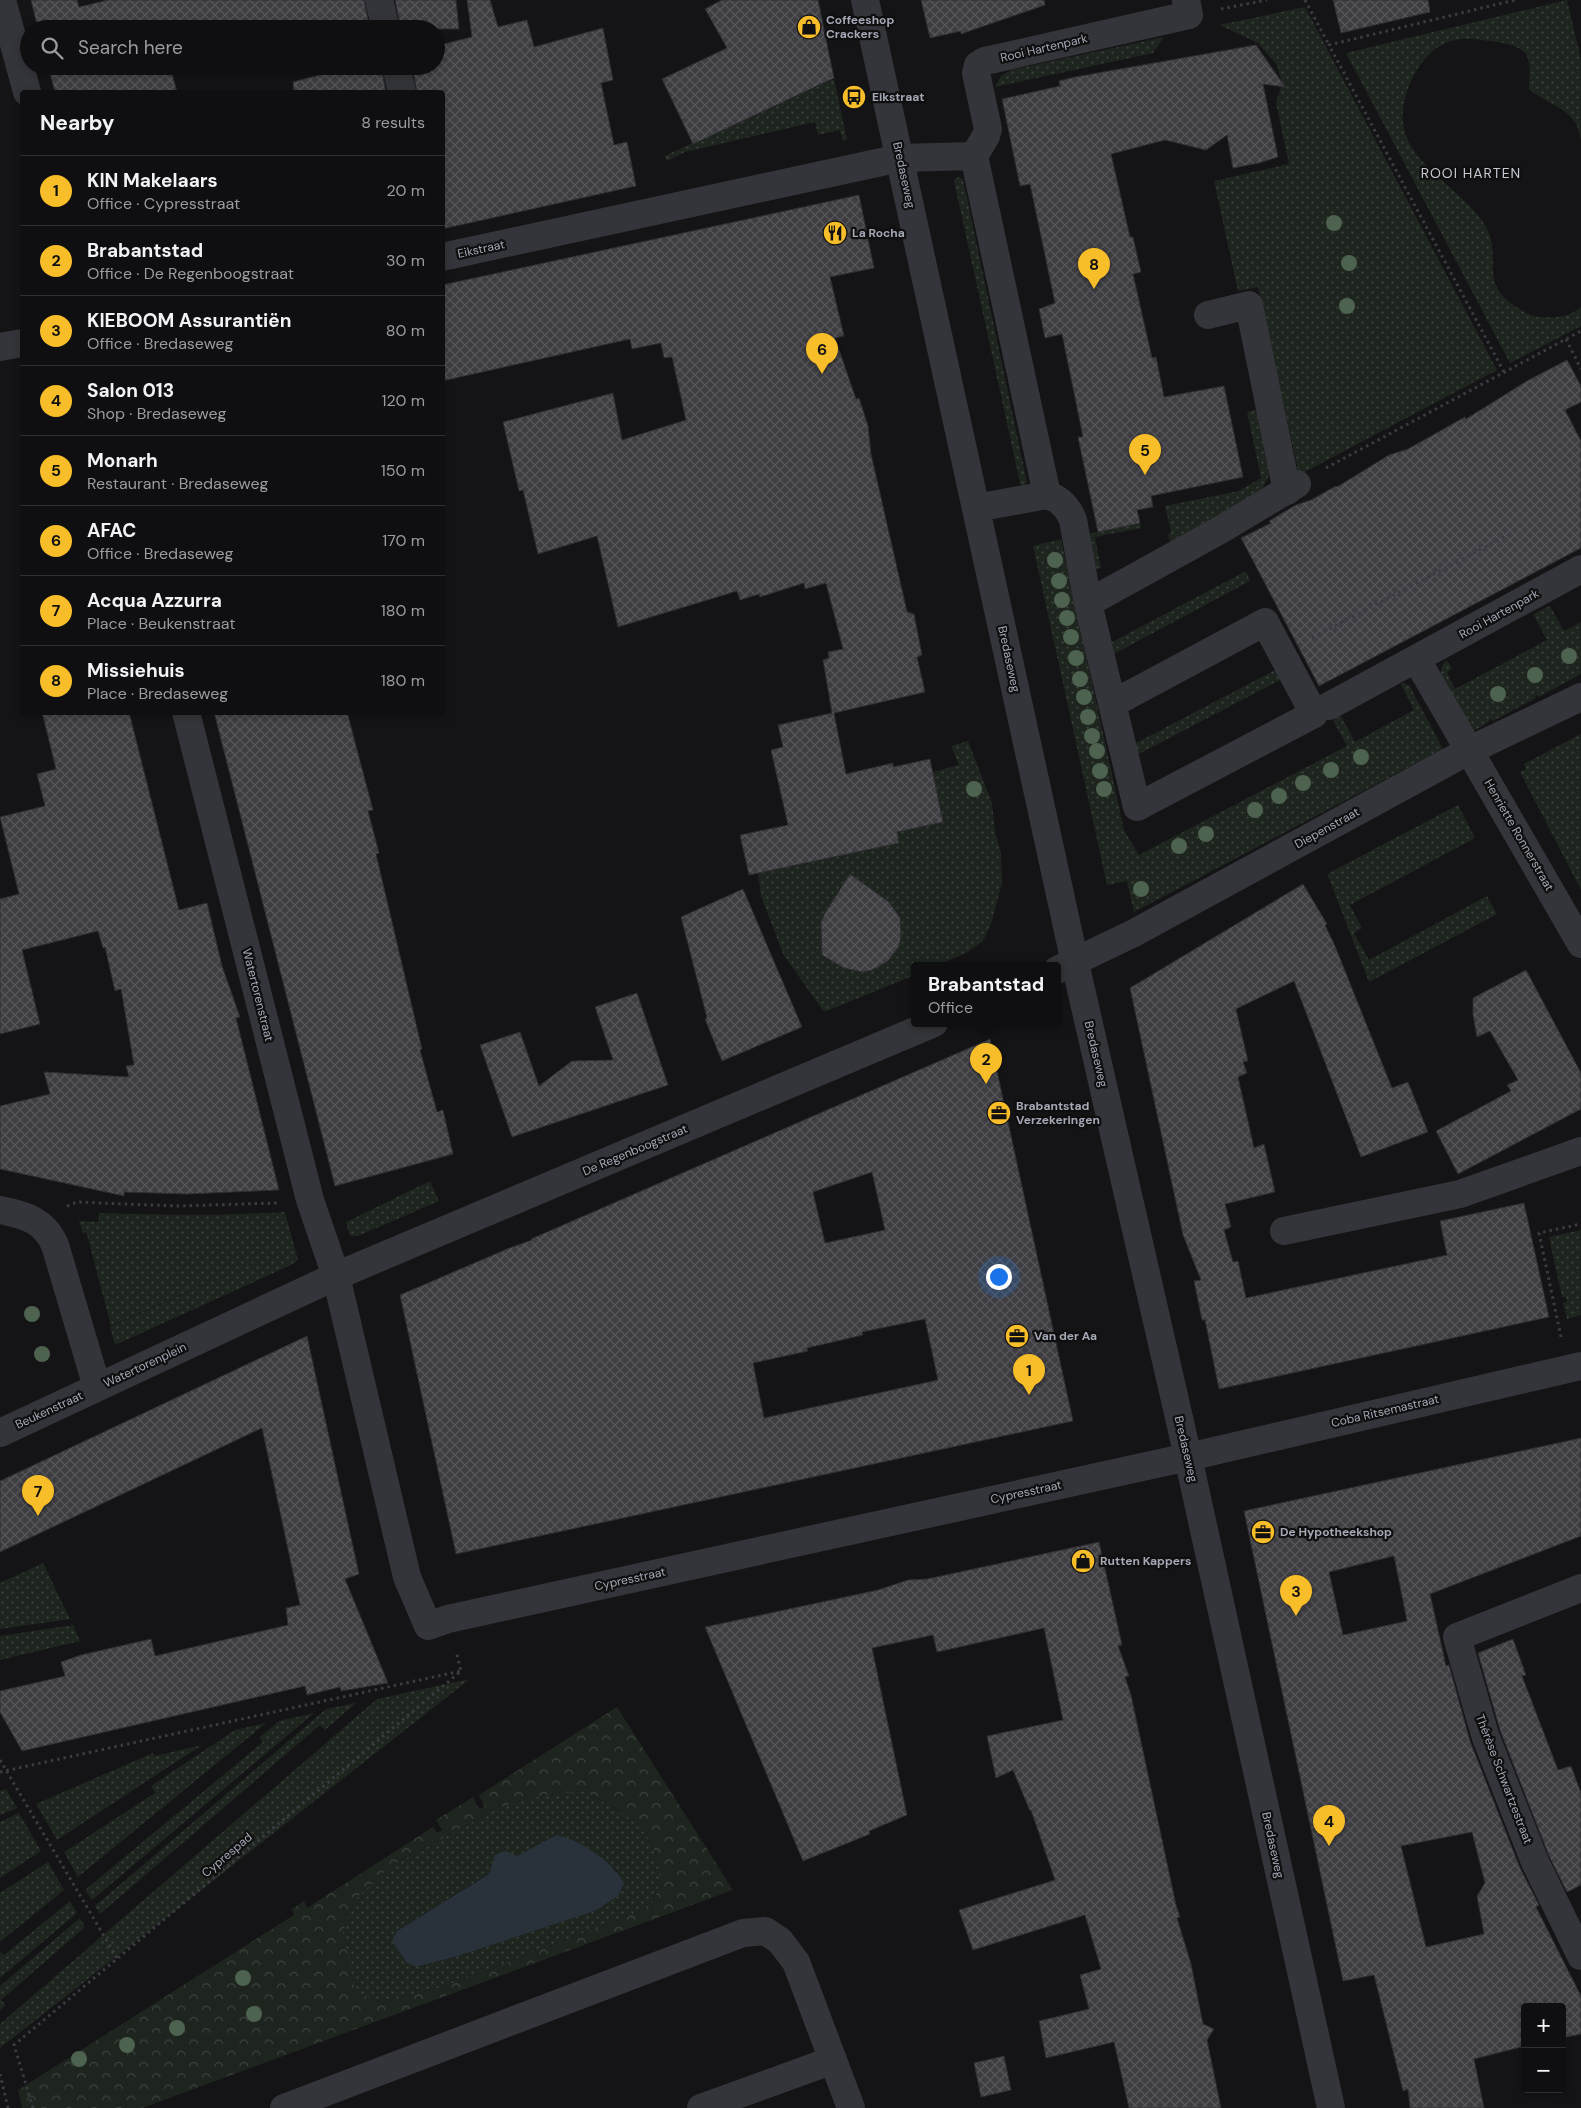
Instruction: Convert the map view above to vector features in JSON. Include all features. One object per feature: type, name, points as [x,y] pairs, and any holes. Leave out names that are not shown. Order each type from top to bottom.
[{"type":"street","points":[[2,0],[20,66]]},
{"type":"street","points":[[379,0],[384,20]]},
{"type":"street","name":"Bredaseweg","points":[[865,0],[976,508],[1066,966],[1188,1457],[1331,2108]]},
{"type":"street","name":"Rooi Hartenpark","points":[[974,156],[988,129],[976,72],[978,65],[985,61],[1188,8]]},
{"type":"street","points":[[22,75],[26,90]]},
{"type":"street","points":[[398,75],[402,90]]},
{"type":"street","points":[[974,156],[1047,495]]},
{"type":"street","name":"Eikstraat","points":[[445,253],[900,158],[974,156]]},
{"type":"street","points":[[1088,602],[1292,487],[1249,304],[1208,314]]},
{"type":"street","points":[[0,347],[20,343]]},
{"type":"street","points":[[976,508],[1047,495],[1062,502],[1068,509],[1073,520],[1088,602],[1112,704],[1137,807],[1314,714],[1265,622],[1112,704]]},
{"type":"street","name":"Rooi Hartenpark","points":[[1329,706],[1417,660],[1581,569]]},
{"type":"street","points":[[1417,660],[1470,750]]},
{"type":"street","name":"Diepenstraat","points":[[1066,966],[1143,928],[1470,750],[1581,697]]},
{"type":"street","name":"Watertorenstraat","points":[[187,715],[310,1200],[336,1276]]},
{"type":"street","name":"Henriette Ronnerstraat","points":[[1470,750],[1574,917],[1581,944]]},
{"type":"street","name":"De Regenboogstraat","points":[[336,1276],[925,1027]]},
{"type":"street","points":[[1284,1231],[1460,1194],[1581,1151]]},
{"type":"street","points":[[0,1210],[37,1221]]},
{"type":"street","name":"Watertorenplein","points":[[37,1221],[50,1233],[55,1245],[97,1387],[336,1276]]},
{"type":"street","name":"Cypresstraat","points":[[336,1276],[407,1577],[428,1626],[448,1618],[1188,1457]]},
{"type":"street","name":"Coba Ritsemastraat","points":[[1188,1457],[1574,1367]]},
{"type":"street","name":"Beukenstraat","points":[[0,1433],[97,1387]]},
{"type":"street","name":"Thérèse Schwartzestraat","points":[[1581,1588],[1457,1637],[1484,1735],[1535,1862],[1581,1956]]},
{"type":"street","points":[[284,2108],[743,1933],[765,1931],[780,1941],[796,1962],[851,2108]]},
{"type":"street","points":[[701,2108],[833,2060]]},
{"type":"path","points":[[1188,8],[1267,0]]},
{"type":"path","points":[[1304,0],[1504,372]]},
{"type":"path","points":[[1329,46],[1515,0]]},
{"type":"path","points":[[1292,487],[1581,331]]},
{"type":"path","points":[[1566,340],[1581,369]]},
{"type":"path","points":[[1283,654],[1512,533]]},
{"type":"path","points":[[37,1221],[77,1202],[176,1206],[278,1203],[310,1200]]},
{"type":"path","points":[[1574,1367],[1539,1233],[1581,1224]]},
{"type":"path","points":[[0,1772],[461,1671],[448,1618]]},
{"type":"path","name":"Cyprespad","points":[[33,2108],[14,2045],[461,1671]]},
{"type":"path","points":[[0,1760],[117,1958]]},
{"type":"path","points":[[0,2074],[8,2108]]},
{"type":"green space","points":[[1567,0],[1581,59],[1581,141],[1577,126],[1568,114],[1529,89],[1530,75],[1527,55],[1512,45],[1503,43],[1465,39],[1441,45],[1425,59],[1412,78],[1403,109],[1404,128],[1410,144],[1420,158],[1461,197],[1485,225],[1492,248],[1494,279],[1505,299],[1526,313],[1538,317],[1563,316],[1581,307],[1581,326],[1510,363],[1346,53]]},
{"type":"green space","points":[[1305,7],[1497,370],[1299,475],[1258,287],[1238,291],[1214,181],[1289,164],[1276,103],[1282,84],[1277,65],[1258,43],[1219,25]]},
{"type":"green space","points":[[1164,37],[1153,53],[995,87],[1001,76],[1011,70]]},
{"type":"green space","points":[[834,79],[847,140],[843,141],[840,130],[818,135],[815,122],[685,152],[667,161],[664,156]]},
{"type":"green space","points":[[959,177],[963,179],[1027,482],[1021,486],[954,181],[954,179]]},
{"type":"green space","points":[[1263,408],[1271,471],[1263,488],[1256,496],[1170,543],[1168,534],[1171,532],[1165,506],[1239,491],[1261,478],[1247,412]]},
{"type":"green space","points":[[1140,523],[1141,528],[1095,537],[1101,568],[1096,569],[1088,534]]},
{"type":"green space","points":[[1061,539],[1124,830],[1139,855],[1347,746],[1333,720],[1341,716],[1355,742],[1414,710],[1401,684],[1403,683],[1409,685],[1443,749],[1134,912],[1127,881],[1107,885],[1033,546]]},
{"type":"green space","points":[[1246,571],[1250,581],[1114,654],[1112,642]]},
{"type":"green space","points":[[1550,606],[1564,631],[1581,622],[1581,674],[1539,697],[1535,696],[1536,698],[1493,721],[1489,720],[1489,722],[1470,733],[1440,674],[1443,664],[1447,660],[1452,669],[1447,672],[1455,689],[1547,640],[1533,614]]},
{"type":"green space","points":[[1279,668],[1284,678],[1137,755],[1134,744]]},
{"type":"green space","points":[[1581,734],[1581,890],[1520,772],[1526,769],[1524,764]]},
{"type":"green space","points":[[968,741],[992,803],[995,832],[1001,853],[1002,883],[991,924],[983,941],[968,952],[945,962],[911,962],[911,977],[824,1012],[783,954],[761,896],[758,873],[898,843],[897,832],[943,822],[933,772],[959,765],[951,746]]},
{"type":"green space","points":[[1458,805],[1475,838],[1350,905],[1362,928],[1354,933],[1369,960],[1487,896],[1497,914],[1369,982],[1328,876],[1329,873]]},
{"type":"green space","points":[[430,1181],[439,1201],[358,1236],[350,1236],[346,1222]]},
{"type":"green space","points":[[285,1212],[298,1260],[291,1265],[115,1345],[110,1327],[291,1246],[111,1326],[86,1232],[83,1233],[79,1221],[98,1222],[99,1213],[192,1215]]},
{"type":"green space","points":[[1581,1230],[1581,1315],[1567,1319],[1563,1303],[1567,1302],[1566,1297],[1562,1297],[1549,1237]]},
{"type":"green space","points":[[43,1563],[70,1619],[0,1629],[0,1583]]},
{"type":"green space","points":[[73,1625],[80,1641],[0,1660],[0,1636]]},
{"type":"green space","points":[[470,1679],[0,2048],[0,2024],[377,1699]]},
{"type":"green space","points":[[356,1703],[325,1730],[320,1725],[100,1914],[95,1906],[326,1709]]},
{"type":"green space","points":[[617,1707],[733,1890],[142,2108],[22,2108],[18,2090],[294,1915],[292,1909],[304,1901],[307,1908],[433,1827],[437,1833],[442,1830],[436,1820],[473,1797],[479,1809],[485,1807],[479,1795]],"holes":[[[583,1791],[624,1814],[645,1833],[657,1860],[660,1878],[651,1907],[443,1987],[375,2001],[355,1991],[343,1932],[354,1900],[391,1866],[498,1808],[539,1796]]]},
{"type":"green space","points":[[314,1713],[92,1900],[85,1890],[263,1742],[259,1738],[279,1721]]},
{"type":"green space","points":[[266,1723],[78,1877],[64,1852],[155,1793],[151,1786],[235,1730]]},
{"type":"green space","points":[[202,1745],[57,1840],[36,1804],[153,1753],[155,1756]]},
{"type":"green space","points":[[6,1789],[17,1808],[0,1815],[0,1791]]},
{"type":"green space","points":[[583,1791],[624,1814],[635,1823],[645,1833],[652,1845],[657,1860],[660,1882],[651,1907],[443,1987],[375,2001],[355,1991],[342,1932],[354,1900],[391,1866],[498,1808],[539,1796]],"holes":[[[558,1835],[592,1851],[617,1871],[595,1911],[458,1956],[416,1967],[393,1938],[397,1931],[517,1856]]]},
{"type":"green space","points":[[19,1813],[41,1851],[0,1878],[0,1822]]},
{"type":"green space","points":[[48,1862],[64,1890],[0,1942],[0,1893]]},
{"type":"green space","points":[[70,1901],[77,1913],[0,1978],[0,1952],[4,1955]]},
{"type":"green space","points":[[80,1918],[85,1927],[1,2000],[6,2005],[0,2010],[0,1986]]},
{"type":"shaded area","points":[[557,1835],[586,1847],[612,1867],[624,1883],[619,1895],[595,1911],[458,1956],[416,1967],[407,1963],[393,1942],[397,1931],[489,1874],[495,1855],[506,1851],[517,1856]]},
{"type":"building","points":[[31,0],[77,0],[79,7],[108,0],[364,0],[368,20],[36,20]]},
{"type":"building","points":[[395,0],[456,0],[459,29],[445,29],[445,20],[399,20]]},
{"type":"building","points":[[467,0],[490,0],[498,27],[527,20],[534,47],[603,28],[613,80],[601,83],[614,145],[627,142],[636,186],[445,228],[445,90],[417,90],[414,75],[445,75],[445,44],[472,37]]},
{"type":"building","points":[[722,0],[818,0],[834,78],[693,144],[662,79],[727,48],[705,9]]},
{"type":"building","points":[[921,0],[1044,0],[1045,5],[961,34],[961,31],[930,38]]},
{"type":"building","points":[[1333,0],[1428,0],[1430,12],[1341,33]]},
{"type":"building","points":[[1256,45],[1285,87],[1263,84],[1278,157],[1233,168],[1227,135],[1206,150],[1165,140],[1111,154],[1130,237],[1133,237],[1141,272],[1133,274],[1152,358],[1156,357],[1164,397],[1224,386],[1243,477],[1151,496],[1153,507],[1137,510],[1140,523],[1098,532],[1078,437],[1083,437],[1062,334],[1045,338],[1039,309],[1055,303],[1030,184],[1020,186],[1002,99],[1060,86],[1059,81],[1075,77]]},
{"type":"building","points":[[50,75],[172,75],[176,90],[54,90]]},
{"type":"building","points":[[320,75],[383,75],[386,90],[294,90],[293,82]]},
{"type":"building","points":[[859,195],[874,268],[830,277],[844,336],[835,338],[856,399],[859,398],[868,426],[871,454],[907,612],[914,614],[922,655],[917,657],[925,692],[834,713],[846,774],[893,763],[893,767],[930,759],[943,822],[897,832],[899,843],[749,875],[740,835],[788,825],[771,750],[783,747],[778,725],[832,713],[823,660],[829,658],[828,652],[843,649],[826,583],[805,589],[804,583],[760,597],[759,594],[740,600],[737,591],[618,627],[597,536],[538,554],[523,490],[519,491],[503,422],[613,393],[622,440],[686,420],[672,357],[664,358],[661,343],[632,349],[630,339],[445,380],[445,284]]},
{"type":"building","points":[[1567,360],[1581,386],[1581,402],[1565,410],[1581,441],[1581,548],[1319,686],[1241,538],[1271,523],[1269,521],[1296,505],[1337,487],[1389,455],[1408,449],[1465,417],[1466,419],[1527,381]]},
{"type":"building","points":[[43,715],[130,715],[179,910],[207,903],[222,966],[240,1017],[236,1018],[279,1190],[187,1194],[124,1192],[124,1196],[0,1169],[0,1106],[50,1094],[44,1072],[129,1077],[126,1066],[134,1065],[121,989],[115,991],[105,947],[103,948],[98,931],[22,950],[40,1024],[0,1034],[0,899],[19,894],[0,817],[45,806],[37,774],[56,769]]},
{"type":"building","points":[[215,715],[348,715],[373,810],[368,811],[379,853],[376,854],[422,1049],[420,1050],[437,1112],[443,1110],[453,1154],[335,1186]]},
{"type":"building","points":[[850,874],[889,902],[900,918],[901,936],[899,946],[888,961],[872,970],[863,972],[844,968],[822,955],[821,922]]},
{"type":"building","points":[[1303,884],[1327,924],[1325,925],[1392,1088],[1408,1082],[1428,1132],[1361,1157],[1294,981],[1236,1009],[1248,1061],[1243,1062],[1247,1073],[1238,1077],[1254,1148],[1264,1144],[1275,1192],[1225,1204],[1231,1227],[1224,1230],[1233,1262],[1238,1261],[1246,1298],[1447,1255],[1440,1221],[1524,1203],[1549,1317],[1219,1389],[1205,1320],[1202,1320],[1194,1281],[1201,1280],[1183,1235],[1130,988]]},
{"type":"building","points":[[743,889],[802,1027],[722,1061],[705,1019],[707,1018],[681,917]]},
{"type":"building","points":[[1526,970],[1581,1073],[1581,1109],[1458,1174],[1436,1131],[1511,1091],[1507,1085],[1518,1080],[1490,1031],[1477,1037],[1473,1015],[1473,998]]},
{"type":"building","points":[[637,993],[668,1085],[512,1137],[480,1045],[520,1032],[539,1086],[572,1061],[613,1060],[595,1007]]},
{"type":"building","points":[[990,1039],[1073,1421],[456,1554],[400,1295]],"holes":[[[872,1172],[885,1230],[825,1243],[813,1192]],[[925,1319],[938,1380],[764,1418],[753,1363],[808,1351],[807,1348],[863,1335],[862,1332]]]},
{"type":"building","points":[[307,1336],[359,1574],[345,1579],[388,1683],[341,1691],[340,1687],[307,1695],[305,1686],[22,1751],[0,1712],[0,1691],[65,1676],[61,1662],[81,1655],[151,1639],[155,1656],[288,1625],[286,1608],[300,1605],[262,1428],[0,1552],[0,1481]]},
{"type":"building","points":[[1581,1438],[1581,1536],[1430,1594],[1446,1666],[1449,1665],[1470,1741],[1520,1868],[1539,1905],[1536,1907],[1581,1996],[1581,2034],[1566,2037],[1566,2003],[1521,2003],[1521,2047],[1474,2059],[1484,2108],[1410,2108],[1408,2089],[1403,2091],[1374,1975],[1343,1981],[1244,1511]],"holes":[[[1394,1556],[1407,1621],[1343,1635],[1329,1572]],[[1472,1832],[1485,1883],[1477,1896],[1484,1934],[1426,1947],[1401,1846]]]},
{"type":"building","points":[[1099,1542],[1122,1645],[1118,1646],[1129,1676],[1125,1677],[1131,1695],[1180,1917],[1177,1918],[1191,1964],[1203,2024],[1214,2029],[1207,2040],[1221,2108],[1129,2108],[1114,2042],[1046,2058],[1039,2021],[1089,2009],[1080,1975],[1101,1969],[1085,1915],[973,1950],[959,1910],[1055,1880],[1031,1810],[1013,1770],[996,1778],[987,1736],[1063,1720],[1044,1628],[937,1652],[933,1635],[872,1648],[907,1815],[869,1831],[870,1834],[803,1861],[705,1627],[878,1590],[908,1580],[927,1579]]},
{"type":"building","points":[[1513,1639],[1526,1675],[1522,1676],[1558,1770],[1571,1766],[1581,1793],[1581,1885],[1567,1892],[1549,1856],[1500,1730],[1478,1653]]},
{"type":"building","points":[[1004,2056],[1011,2090],[981,2097],[974,2063]]},
{"type":"place","name":"Coffeeshop Crackers","points":[[809,27]]},
{"type":"place","name":"Eikstraat","points":[[854,97]]},
{"type":"place","name":"La Rocha","points":[[835,233]]},
{"type":"place","name":"Missiehuis","points":[[1094,289]]},
{"type":"place","name":"AFAC","points":[[822,374]]},
{"type":"place","name":"Monarh","points":[[1145,475]]},
{"type":"place","name":"Brabantstad","points":[[986,1084]]},
{"type":"place","name":"Brabantstad Verzekeringen","points":[[999,1113]]},
{"type":"place","name":"Van der Aa","points":[[1017,1336]]},
{"type":"place","name":"KIN Makelaars","points":[[1029,1395]]},
{"type":"place","name":"Acqua Azzurra","points":[[38,1516]]},
{"type":"place","name":"De Hypotheekshop","points":[[1263,1532]]},
{"type":"place","name":"Rutten Kappers","points":[[1083,1561]]},
{"type":"place","name":"KIEBOOM Assurantiën","points":[[1296,1616]]},
{"type":"place","name":"Salon 013","points":[[1329,1846]]},
{"type":"district","name":"ROOI HARTEN","points":[[1471,173]]}]
